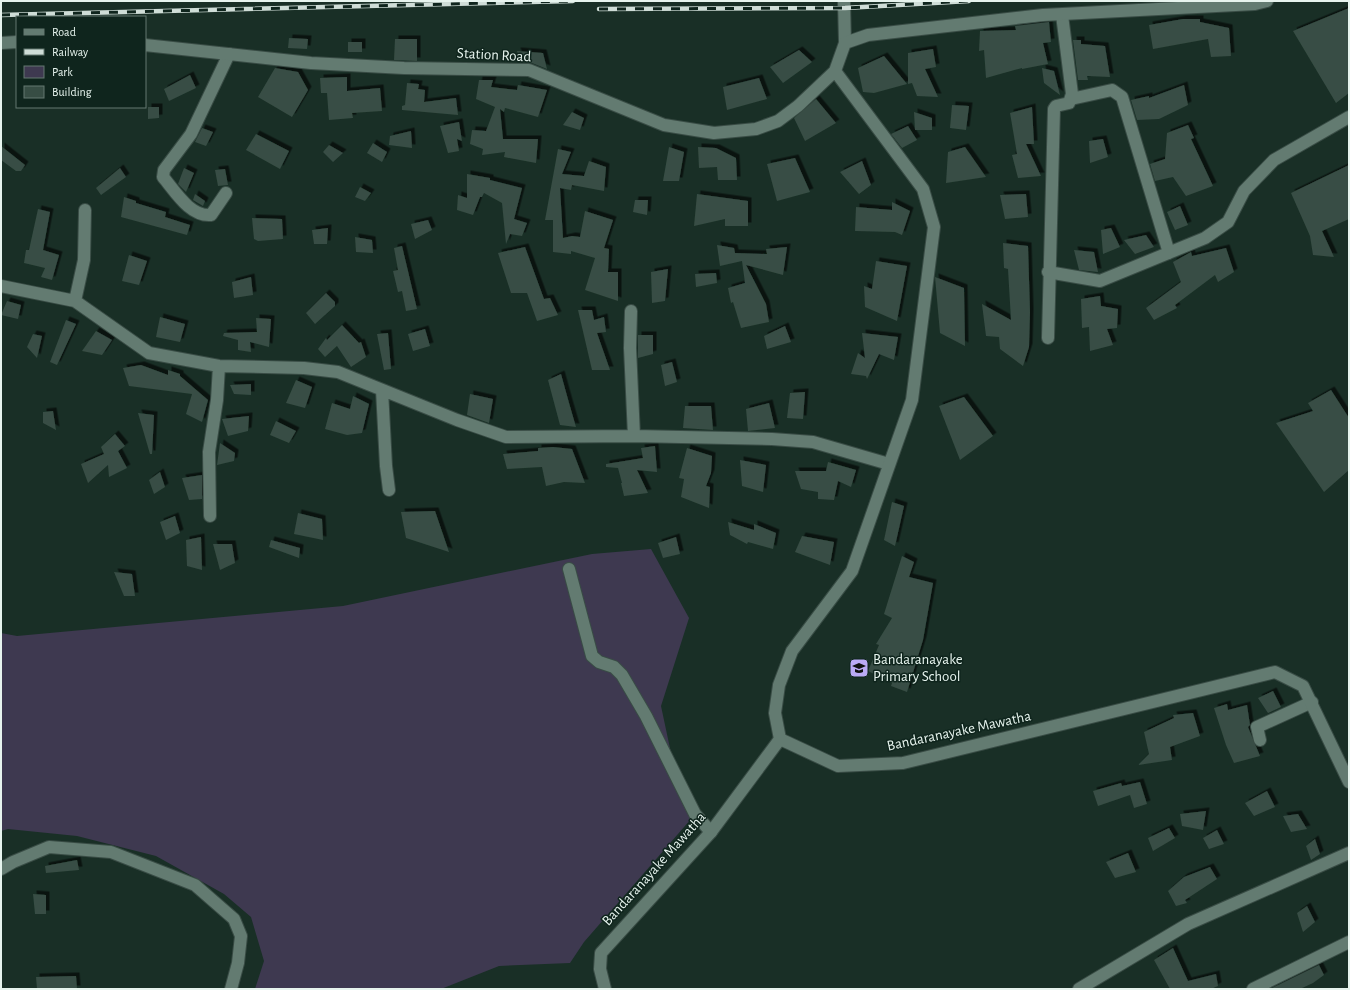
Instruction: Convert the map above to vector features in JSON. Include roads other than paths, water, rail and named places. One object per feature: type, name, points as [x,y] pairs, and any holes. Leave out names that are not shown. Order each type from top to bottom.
[{"type":"street","points":[[780,739],[775,712],[779,685],[792,651],[852,571],[912,400],[934,228],[923,189],[835,71],[845,43],[844,1]]},
{"type":"street","points":[[845,43],[868,35],[1043,15],[1255,4],[1267,1]]},
{"type":"street","points":[[1062,15],[1071,99]]},
{"type":"street","points":[[1,43],[16,42]]},
{"type":"street","name":"Station Road","points":[[146,45],[311,63],[396,67],[529,70],[664,125],[714,132],[756,129],[778,121],[798,106],[835,71]]},
{"type":"street","points":[[226,193],[211,216],[204,216],[190,208],[163,177],[164,170],[191,134],[229,54]]},
{"type":"street","points":[[1048,338],[1048,272],[1054,109],[1056,106],[1069,103],[1071,99],[1112,90],[1122,97],[1169,253]]},
{"type":"street","points":[[1048,272],[1100,281],[1205,238],[1228,222],[1244,191],[1274,160],[1349,117]]},
{"type":"street","points":[[75,301],[84,260],[85,210]]},
{"type":"street","points":[[1,286],[75,301],[149,353],[219,366],[304,368],[338,372],[506,437],[634,436],[772,439],[813,442],[889,464]]},
{"type":"street","points":[[631,312],[630,348],[634,436]]},
{"type":"street","points":[[210,516],[209,452],[217,400],[219,366]]},
{"type":"street","points":[[382,390],[386,466],[389,490]]},
{"type":"street","points":[[568,569],[592,656],[599,662],[614,667],[622,675],[646,716],[695,814],[711,832]]},
{"type":"street","name":"Bandaranayake Mawatha","points":[[605,989],[600,969],[601,953],[711,832],[780,739],[838,766],[903,763],[1275,672],[1303,686],[1312,702],[1349,782]]},
{"type":"street","points":[[1260,740],[1258,727],[1312,702]]},
{"type":"street","points":[[1,869],[13,862],[49,847],[65,848],[111,852],[195,885],[234,919],[241,936],[238,963],[231,989]]},
{"type":"street","points":[[1079,989],[1188,924],[1349,853]]},
{"type":"street","points":[[1253,989],[1349,942]]},
{"type":"railway","points":[[1,15],[573,1]]},
{"type":"railway","points":[[599,9],[845,8],[969,1]]},
{"type":"place","name":"Bandaranayake Primary School","points":[[859,668]]}]
